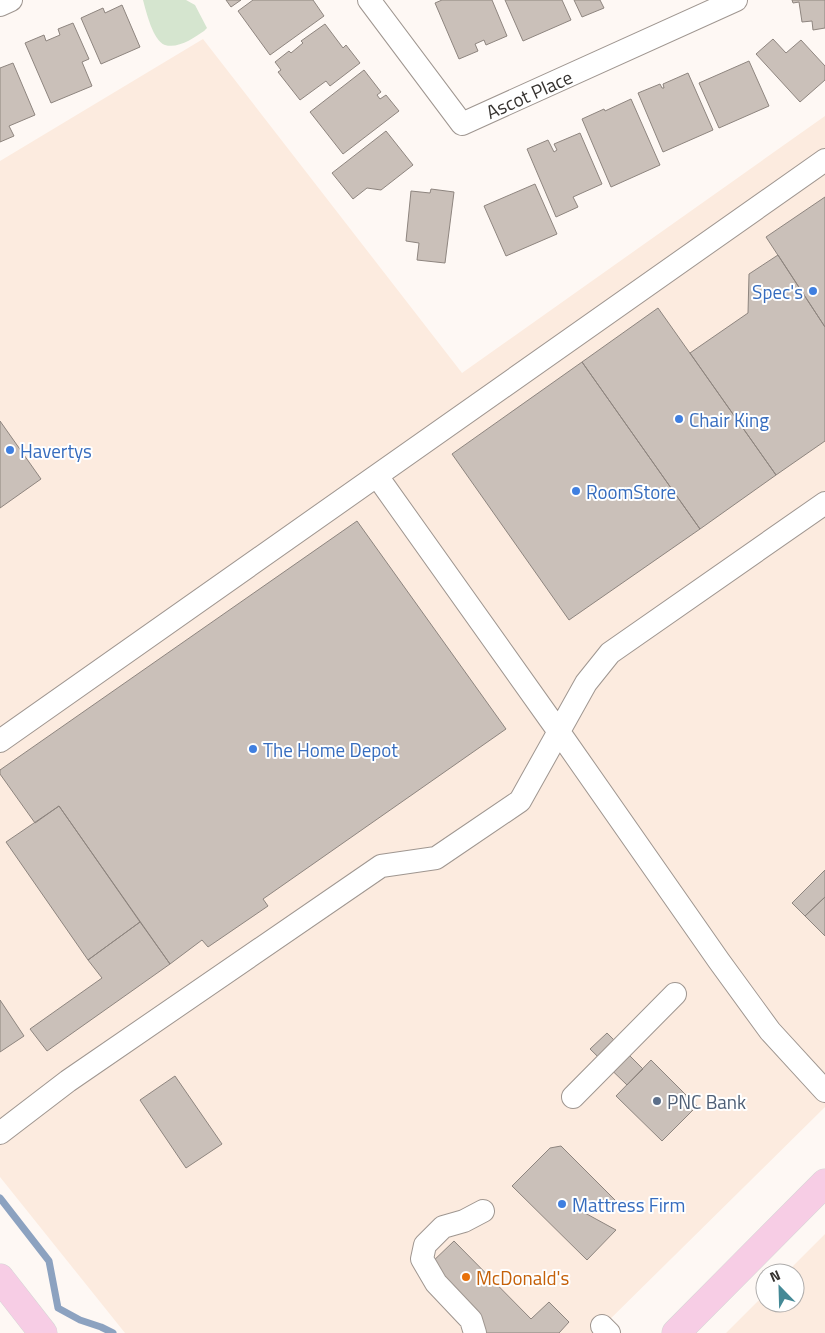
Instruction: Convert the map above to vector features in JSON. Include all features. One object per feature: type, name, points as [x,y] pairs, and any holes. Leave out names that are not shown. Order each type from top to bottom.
[{"type":"main road","points":[[676,1333],[825,1183]]},
{"type":"main road","points":[[0,1278],[43,1333]]},
{"type":"street","points":[[0,5],[11,0]]},
{"type":"street","name":"Ascot Place","points":[[369,0],[462,124],[736,0]]},
{"type":"street","points":[[0,741],[825,160]]},
{"type":"street","points":[[377,476],[719,961],[770,1031],[825,1091]]},
{"type":"street","points":[[0,1133],[68,1081],[381,866],[436,858],[520,801],[586,683],[610,653],[825,503]]},
{"type":"street","points":[[573,1097],[675,994]]},
{"type":"street","points":[[475,1333],[471,1320],[436,1283],[422,1260],[425,1245],[443,1227],[464,1221],[483,1211]]},
{"type":"shaded area","points":[[203,39],[462,373],[825,116],[825,1107],[596,1333],[125,1333],[0,1177],[0,161]]},
{"type":"shaded area","points":[[825,1234],[825,1333],[726,1333],[755,1304],[755,1313],[805,1313],[805,1263],[796,1263]]},
{"type":"green space","points":[[143,0],[186,0],[195,5],[207,28],[186,42],[170,46],[165,45],[157,38],[154,32]]},
{"type":"building","points":[[226,0],[241,0],[231,7]]},
{"type":"building","points":[[253,0],[313,0],[324,16],[270,55],[238,11]]},
{"type":"building","points":[[442,0],[492,0],[507,36],[486,45],[484,40],[475,44],[478,51],[459,59],[435,3]]},
{"type":"building","points":[[505,0],[562,0],[571,20],[523,41]]},
{"type":"building","points":[[574,0],[600,0],[604,8],[582,17]]},
{"type":"building","points":[[792,0],[825,0],[825,28],[813,30],[812,21],[802,22],[799,2],[793,3]]},
{"type":"building","points":[[122,5],[140,47],[101,64],[81,18],[103,8],[105,13]]},
{"type":"building","points":[[73,23],[89,59],[82,62],[92,86],[51,103],[25,43],[44,35],[46,41],[60,35],[58,29]]},
{"type":"building","points":[[325,24],[343,48],[346,45],[360,63],[330,86],[326,81],[300,100],[278,72],[281,70],[275,62],[289,51],[291,53],[303,43],[301,41]]},
{"type":"building","points":[[773,39],[786,53],[801,40],[825,66],[825,80],[800,102],[756,54]]},
{"type":"building","points":[[749,61],[769,106],[719,128],[699,83]]},
{"type":"building","points":[[13,63],[35,115],[9,126],[14,136],[0,142],[0,68]]},
{"type":"building","points":[[364,70],[381,92],[377,95],[380,99],[386,95],[399,111],[343,154],[310,112]]},
{"type":"building","points":[[688,73],[713,130],[663,152],[638,93],[660,84],[664,88],[663,84]]},
{"type":"building","points":[[631,99],[660,165],[611,187],[582,119]]},
{"type":"building","points":[[386,131],[413,165],[381,190],[367,188],[353,199],[332,173]]},
{"type":"building","points":[[580,133],[602,184],[573,197],[578,207],[556,217],[527,149],[548,140],[554,152],[557,150],[554,144]]},
{"type":"building","points":[[535,184],[557,234],[506,256],[484,206]]},
{"type":"building","points":[[431,189],[454,192],[445,263],[417,260],[419,243],[406,241],[411,191],[430,193]]},
{"type":"building","name":"Spec's","points":[[825,197],[825,327],[766,237]]},
{"type":"building","points":[[778,255],[825,327],[825,441],[776,475],[690,353],[748,313],[749,274]]},
{"type":"building","name":"Chair King","points":[[658,308],[776,475],[700,529],[582,362]]},
{"type":"building","name":"RoomStore","points":[[582,362],[700,529],[569,620],[452,454]]},
{"type":"building","name":"Havertys","points":[[0,421],[41,479],[0,508]]},
{"type":"building","name":"The Home Depot","points":[[357,521],[506,729],[263,899],[268,906],[208,947],[202,940],[170,964],[59,806],[35,823],[0,774],[0,770]]},
{"type":"building","points":[[59,806],[140,922],[88,960],[6,842]]},
{"type":"building","points":[[825,870],[825,897],[805,916],[792,903]]},
{"type":"building","points":[[825,897],[825,936],[805,916]]},
{"type":"building","points":[[140,922],[170,964],[47,1051],[30,1029],[102,978],[88,960]]},
{"type":"building","points":[[0,1000],[24,1036],[0,1052]]},
{"type":"building","points":[[607,1033],[643,1069],[627,1085],[590,1049]]},
{"type":"building","name":"PNC Bank","points":[[651,1060],[697,1106],[662,1141],[616,1096]]},
{"type":"building","points":[[175,1076],[222,1144],[186,1168],[140,1100]]},
{"type":"building","name":"Mattress Firm","points":[[561,1146],[616,1201],[574,1207],[616,1230],[587,1260],[512,1186],[550,1148]]},
{"type":"building","name":"McDonald's","points":[[454,1241],[531,1319],[549,1302],[569,1322],[559,1333],[487,1333],[449,1295],[429,1265]]},
{"type":"waterway","points":[[0,1198],[49,1261],[58,1308],[80,1320],[113,1333]]},
{"type":"place","name":"Spec's","points":[[813,291]]},
{"type":"place","name":"Chair King","points":[[679,419]]},
{"type":"place","name":"Havertys","points":[[10,450]]},
{"type":"place","name":"RoomStore","points":[[576,491]]},
{"type":"place","name":"The Home Depot","points":[[253,749]]},
{"type":"place","name":"PNC Bank","points":[[657,1101]]},
{"type":"place","name":"Mattress Firm","points":[[562,1204]]},
{"type":"place","name":"McDonald's","points":[[466,1277]]}]
